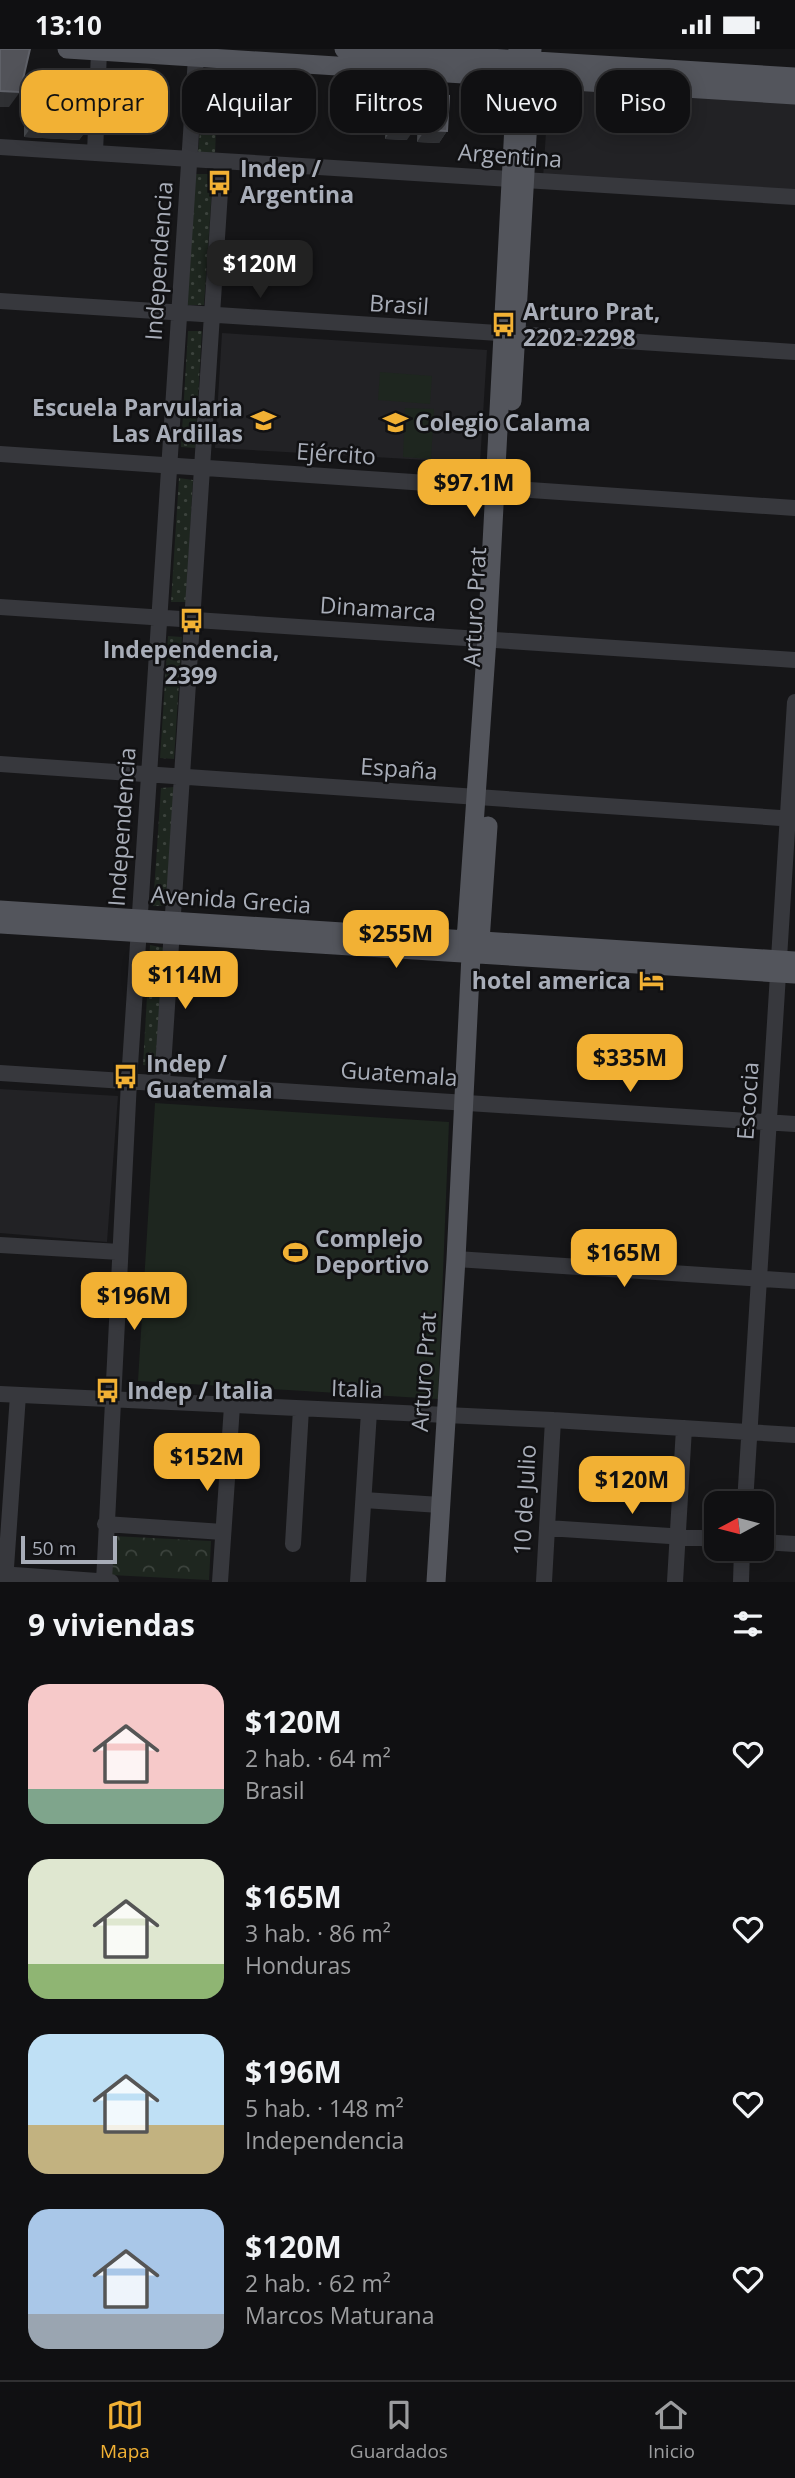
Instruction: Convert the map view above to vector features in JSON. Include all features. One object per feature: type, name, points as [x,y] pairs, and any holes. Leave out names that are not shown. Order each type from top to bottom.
[{"type":"main road","points":[[67,49],[196,57],[525,62],[795,95]]},
{"type":"main road","points":[[344,49],[795,77]]},
{"type":"main road","name":"Arturo Prat","points":[[436,1582],[525,62]]},
{"type":"main road","name":"Avenida Grecia","points":[[0,910],[173,929],[472,945],[787,967]]},
{"type":"main road","name":"Avenida Grecia","points":[[0,924],[139,926]]},
{"type":"street","points":[[95,153],[99,51]]},
{"type":"street","name":"Independencia","points":[[104,1582],[129,1081],[196,57]]},
{"type":"street","points":[[0,147],[189,159]]},
{"type":"street","name":"Independencia","points":[[189,159],[222,161]]},
{"type":"street","points":[[162,1083],[222,161]]},
{"type":"street","name":"Argentina","points":[[222,161],[795,197]]},
{"type":"street","name":"Brasil","points":[[0,301],[795,352]]},
{"type":"street","name":"Ejército","points":[[0,454],[795,508]]},
{"type":"street","name":"Dinamarca","points":[[0,607],[795,660]]},
{"type":"street","name":"Escocia","points":[[746,1491],[769,1122],[787,967],[795,702]]},
{"type":"street","name":"España","points":[[0,764],[792,818]]},
{"type":"street","name":"Guatemala","points":[[0,1073],[795,1124]]},
{"type":"street","points":[[0,1245],[120,1252]]},
{"type":"street","points":[[456,1259],[795,1281]]},
{"type":"street","name":"Italia","points":[[0,1394],[552,1420],[795,1435]]},
{"type":"street","points":[[18,1395],[6,1486],[3,1577],[111,1582]]},
{"type":"street","points":[[220,1582],[232,1406]]},
{"type":"street","points":[[293,1544],[301,1409]]},
{"type":"street","points":[[358,1582],[369,1412]]},
{"type":"street","name":"10 de Julio","points":[[544,1582],[552,1420]]},
{"type":"street","points":[[675,1582],[684,1428]]},
{"type":"street","points":[[364,1500],[440,1505]]},
{"type":"street","points":[[106,1524],[223,1532]]},
{"type":"street","points":[[547,1528],[704,1538]]},
{"type":"street","points":[[774,1543],[795,1544]]},
{"type":"street","points":[[741,1582],[742,1561]]},
{"type":"shaded area","points":[[582,87],[596,88],[596,133],[690,133],[690,93],[795,99],[795,192],[543,178],[546,133],[582,133]]},
{"type":"shaded area","name":"Colegio Calama","points":[[222,333],[487,350],[480,463],[215,448]]},
{"type":"shaded area","points":[[0,1089],[118,1096],[107,1242],[0,1233]]},
{"type":"green space","points":[[200,133],[216,133],[215,154],[198,152]]},
{"type":"green space","points":[[195,174],[213,174],[204,305],[187,305]]},
{"type":"green space","points":[[188,331],[202,331],[195,448],[181,447]]},
{"type":"green space","points":[[380,372],[432,376],[430,404],[378,400]]},
{"type":"green space","points":[[405,408],[434,409],[431,459],[403,457]]},
{"type":"green space","points":[[179,478],[193,480],[186,602],[171,602]]},
{"type":"green space","points":[[168,636],[182,637],[174,759],[160,758]]},
{"type":"green space","points":[[174,787],[166,906],[153,906],[161,788]]},
{"type":"green space","points":[[150,945],[165,948],[155,1066],[143,1065]]},
{"type":"green space","name":"Complejo Deportivo","points":[[155,1103],[449,1122],[438,1399],[138,1381]]},
{"type":"green space","points":[[113,1536],[211,1541],[209,1580],[111,1575]]},
{"type":"building","points":[[0,49],[30,49],[25,70],[21,70],[20,92],[0,91]]},
{"type":"building","points":[[447,96],[449,96],[447,131]]},
{"type":"place","name":"Indep / Argentina","points":[[220,182]]},
{"type":"place","name":"Arturo Prat, 2202-2298","points":[[503,325]]},
{"type":"place","name":"Escuela Parvularia Las Ardillas","points":[[263,421]]},
{"type":"place","name":"Colegio Calama","points":[[395,423]]},
{"type":"place","name":"Independencia, 2399","points":[[191,620]]},
{"type":"place","name":"hotel america","points":[[651,981]]},
{"type":"place","name":"Indep / Guatemala","points":[[126,1077]]},
{"type":"place","name":"Complejo Deportivo","points":[[295,1252]]},
{"type":"place","name":"Indep / Italia","points":[[107,1391]]}]
